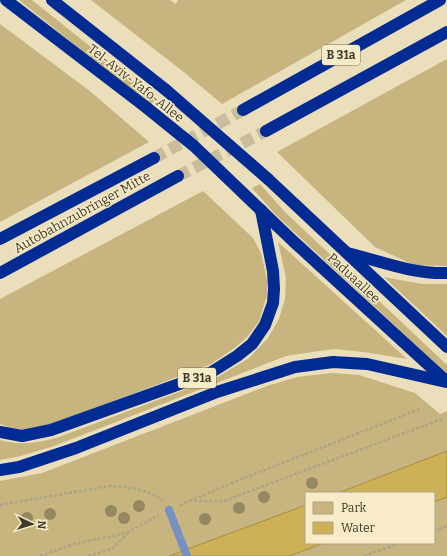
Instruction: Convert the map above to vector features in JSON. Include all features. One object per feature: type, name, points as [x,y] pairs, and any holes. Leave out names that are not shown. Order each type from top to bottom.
[{"type":"highway","name":"Tel-Aviv-Yafo-Allee","points":[[6,0],[194,146],[244,194]]},
{"type":"highway","name":"Tel-Aviv-Yafo-Allee","points":[[52,0],[166,90],[268,179]]},
{"type":"highway","name":"B 31a","points":[[243,110],[440,0]]},
{"type":"highway","name":"B 31a","points":[[266,131],[447,32]]},
{"type":"highway","name":"Autobahnzubringer Mitte","points":[[0,240],[154,158]]},
{"type":"highway","name":"Autobahnzubringer Mitte","points":[[0,273],[178,176]]},
{"type":"highway","name":"Paduaallee","points":[[268,179],[447,348]]},
{"type":"highway","name":"Paduaallee","points":[[244,194],[446,382]]},
{"type":"highway","name":"B 31a","points":[[0,432],[22,436],[51,430],[210,373],[237,356],[252,344],[265,325],[273,303],[274,289],[273,271],[261,210]]},
{"type":"highway","points":[[345,252],[413,271],[430,274],[447,274]]},
{"type":"highway","points":[[0,470],[20,467],[76,448],[217,392],[295,367],[333,362],[368,364],[446,382]]},
{"type":"lane","points":[[169,510],[187,556]]},
{"type":"path","points":[[40,556],[74,544],[127,533],[169,510],[239,480],[420,409]]},
{"type":"path","points":[[191,501],[224,501],[442,418]]},
{"type":"path","points":[[0,505],[109,486],[144,490],[164,502],[169,510]]},
{"type":"path","points":[[435,531],[447,526]]},
{"type":"path","points":[[88,556],[112,549],[127,533]]},
{"type":"path","points":[[364,556],[397,544]]},
{"type":"green space","points":[[19,0],[32,0],[156,99],[150,105]]},
{"type":"green space","points":[[91,0],[170,0],[176,4],[178,0],[406,0],[222,104],[185,73]]},
{"type":"green space","points":[[0,24],[91,92],[149,142],[0,222]]},
{"type":"green space","points":[[447,59],[447,266],[414,265],[375,247],[277,152]]},
{"type":"green space","points":[[260,184],[285,212],[447,365],[447,374],[276,215],[252,188]]},
{"type":"green space","points":[[203,191],[253,238],[261,253],[267,280],[267,295],[259,321],[248,336],[236,347],[211,364],[48,426],[24,429],[12,428],[0,424],[0,299]]},
{"type":"green space","points":[[278,242],[407,359],[333,349],[286,356],[54,446],[21,456],[0,460],[0,440],[15,443],[30,443],[59,437],[216,378],[249,358],[268,338],[279,319],[285,299],[286,278]]},
{"type":"green space","points":[[384,277],[422,284],[447,284],[447,336]]},
{"type":"green space","points":[[332,373],[359,375],[415,393],[440,414],[447,411],[447,451],[341,492],[305,492],[305,505],[169,556],[0,556],[0,481],[42,473],[267,386],[297,377]]},
{"type":"green space","points":[[447,497],[447,556],[289,556],[321,544],[435,544],[435,502]]},
{"type":"water","points":[[447,451],[447,497],[435,502],[435,492],[341,492]]},
{"type":"water","points":[[305,505],[305,544],[321,544],[289,556],[169,556]]},
{"type":"tunnel","points":[[154,158],[243,110]]},
{"type":"tunnel","points":[[178,176],[266,131]]}]
